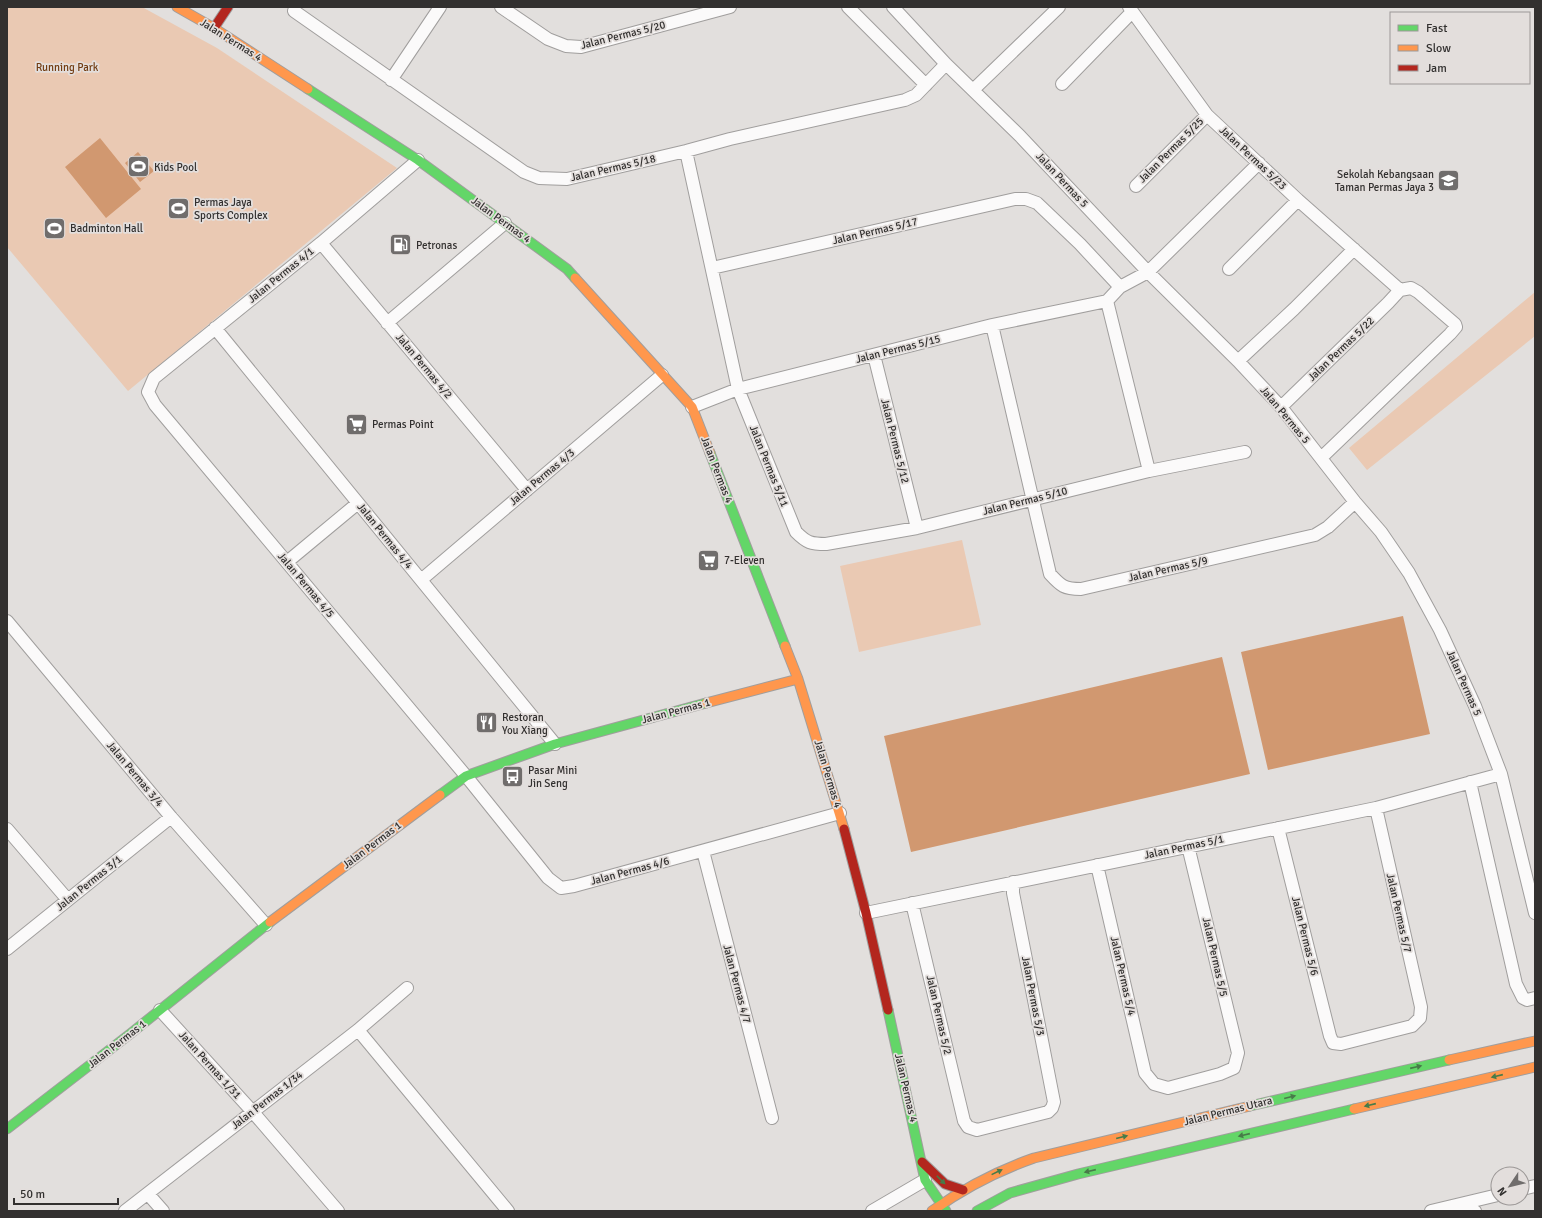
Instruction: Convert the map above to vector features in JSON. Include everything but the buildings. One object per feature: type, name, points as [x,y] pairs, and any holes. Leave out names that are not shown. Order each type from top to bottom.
[{"type":"street","name":"Jalan Permas 4","points":[[177,7],[214,28],[418,160],[567,269],[692,407],[798,678],[840,813],[866,913],[925,1180],[943,1208]]},
{"type":"street","points":[[214,28],[228,7]]},
{"type":"street","points":[[390,80],[440,7]]},
{"type":"street","name":"Jalan Permas 5/20","points":[[501,7],[548,39],[566,46],[581,47],[730,7]]},
{"type":"street","points":[[848,7],[926,85],[946,64]]},
{"type":"street","name":"Jalan Permas 5","points":[[893,7],[946,64],[1020,136],[1148,272],[1281,406],[1355,502],[1381,532],[1408,573],[1440,630],[1475,706],[1501,774],[1535,914]]},
{"type":"street","points":[[973,90],[1059,7]]},
{"type":"street","points":[[1062,84],[1130,10]]},
{"type":"street","name":"Jalan Permas 5/23","points":[[1130,10],[1207,115],[1298,200],[1400,290]]},
{"type":"street","name":"Jalan Permas 5/18","points":[[294,11],[390,80],[524,172],[539,178],[568,179],[730,139],[906,100],[916,95],[926,85]]},
{"type":"street","name":"Jalan Permas 5/25","points":[[1136,186],[1207,115]]},
{"type":"street","name":"Jalan Permas 5/11","points":[[686,151],[738,389],[796,532],[804,541]]},
{"type":"street","name":"Jalan Permas 4/1","points":[[148,392],[154,378],[321,243],[418,160]]},
{"type":"street","points":[[1149,471],[1107,300],[1120,287],[1148,272],[1259,164]]},
{"type":"street","name":"Jalan Permas 5/17","points":[[712,268],[1015,199],[1026,199],[1036,203],[1075,239],[1120,287]]},
{"type":"street","points":[[1229,269],[1298,200]]},
{"type":"street","points":[[387,323],[505,223]]},
{"type":"street","name":"Jalan Permas 4/2","points":[[321,243],[527,490]]},
{"type":"street","points":[[1238,361],[1294,309],[1354,249]]},
{"type":"street","points":[[1321,458],[1456,327],[1455,324],[1418,292],[1411,288],[1400,290]]},
{"type":"street","name":"Jalan Permas 5/22","points":[[1281,406],[1400,290]]},
{"type":"street","name":"Jalan Permas 5/15","points":[[692,407],[738,389],[992,325],[1107,300]]},
{"type":"street","points":[[992,325],[1032,499]]},
{"type":"street","name":"Jalan Permas 4/4","points":[[215,328],[555,744]]},
{"type":"street","name":"Jalan Permas 5/12","points":[[874,355],[916,528]]},
{"type":"street","name":"Jalan Permas 4/3","points":[[421,580],[662,375]]},
{"type":"street","name":"Jalan Permas 4/5","points":[[148,392],[155,405],[466,776]]},
{"type":"street","name":"Jalan Permas 5/10","points":[[804,541],[814,544],[826,544],[916,528],[1149,471],[1246,452]]},
{"type":"street","name":"Jalan Permas 5/9","points":[[1032,499],[1050,574],[1060,585],[1069,589],[1081,589],[1315,534],[1328,527],[1355,502]]},
{"type":"street","points":[[287,562],[358,503]]},
{"type":"street","name":"Jalan Permas 3/4","points":[[7,621],[172,817],[266,925]]},
{"type":"street","name":"Jalan Permas 1","points":[[7,1129],[266,925],[378,840],[466,776],[555,744],[798,678]]},
{"type":"street","name":"Jalan Permas 5/1","points":[[866,913],[1376,808],[1501,774]]},
{"type":"street","name":"Jalan Permas 4/6","points":[[466,776],[548,878],[561,888],[574,886],[840,813]]},
{"type":"street","points":[[1470,782],[1516,984],[1523,998],[1527,1000],[1535,998]]},
{"type":"street","name":"Jalan Permas 5/7","points":[[1333,1044],[1342,1044],[1412,1026],[1420,1018],[1421,1007],[1376,808]]},
{"type":"street","name":"Jalan Permas 3/1","points":[[7,949],[172,817]]},
{"type":"street","name":"Jalan Permas 5/6","points":[[1278,828],[1333,1044]]},
{"type":"street","points":[[7,829],[68,900]]},
{"type":"street","name":"Jalan Permas 5/5","points":[[1154,1084],[1168,1088],[1220,1074],[1234,1068],[1238,1053],[1188,846]]},
{"type":"street","name":"Jalan Permas 4/7","points":[[703,851],[772,1118]]},
{"type":"street","name":"Jalan Permas 5/4","points":[[1097,865],[1145,1073],[1154,1084]]},
{"type":"street","name":"Jalan Permas 5/3","points":[[968,1127],[977,1130],[1048,1112],[1052,1108],[1054,1102],[1013,893],[1013,882]]},
{"type":"street","name":"Jalan Permas 5/2","points":[[912,903],[964,1121],[968,1127]]},
{"type":"street","name":"Jalan Permas 1/34","points":[[125,1211],[358,1030],[407,988]]},
{"type":"street","name":"Jalan Permas 1/31","points":[[160,1010],[252,1111],[338,1211]]},
{"type":"street","points":[[358,1030],[508,1211]]},
{"type":"street","name":"Jalan Permas Utara","points":[[932,1211],[943,1208],[963,1190],[1010,1166],[1034,1158],[1346,1083],[1535,1041]]},
{"type":"street","points":[[977,1211],[1010,1193],[1078,1174],[1535,1067]]},
{"type":"street","points":[[922,1162],[944,1184],[953,1189],[963,1190]]},
{"type":"street","points":[[872,1211],[925,1180]]},
{"type":"street","points":[[148,1194],[163,1211]]},
{"type":"street","points":[[1431,1211],[1490,1197]]},
{"type":"street","points":[[1452,1206],[1475,1211]]},
{"type":"green space","name":"Permas Jaya Sports Complex","points":[[7,7],[142,7],[217,48],[397,168],[128,391],[7,247]]},
{"type":"green space","points":[[1535,292],[1535,336],[1367,470],[1349,448]]},
{"type":"green space","points":[[962,540],[981,625],[859,652],[840,566]]},
{"type":"shaded area","points":[[100,138],[141,189],[106,218],[65,167]]},
{"type":"shaded area","name":"Kids Pool","points":[[138,152],[154,171],[140,182],[125,163]]},
{"type":"shaded area","points":[[1403,616],[1430,734],[1268,770],[1241,652]]},
{"type":"shaded area","points":[[1222,657],[1250,774],[911,852],[884,736]]},
{"type":"traffic: fast","points":[[308,89],[418,160],[567,269],[575,278]]},
{"type":"traffic: fast","points":[[710,453],[785,646]]},
{"type":"traffic: fast","points":[[440,795],[466,776],[555,744],[706,703]]},
{"type":"traffic: fast","points":[[7,1129],[130,1034],[270,922]]},
{"type":"traffic: fast","points":[[888,1010],[925,1180],[946,1211]]},
{"type":"traffic: fast","points":[[1250,1106],[1449,1060]]},
{"type":"traffic: fast","points":[[977,1211],[1010,1193],[1078,1174],[1354,1109]]},
{"type":"traffic: slow","points":[[177,7],[214,28],[308,89]]},
{"type":"traffic: slow","points":[[575,278],[692,407],[710,453]]},
{"type":"traffic: slow","points":[[785,646],[798,679],[844,829]]},
{"type":"traffic: slow","points":[[706,703],[798,679]]},
{"type":"traffic: slow","points":[[270,922],[440,795]]},
{"type":"traffic: slow","points":[[1449,1060],[1535,1041]]},
{"type":"traffic: slow","points":[[1354,1109],[1535,1067]]},
{"type":"traffic: slow","points":[[932,1211],[981,1181],[1034,1158],[1250,1106]]},
{"type":"traffic: jam","points":[[214,28],[228,7]]},
{"type":"traffic: jam","points":[[844,829],[866,913],[888,1010]]},
{"type":"traffic: jam","points":[[922,1162],[945,1184],[963,1190]]},
{"type":"place","name":"Kids Pool","points":[[139,167]]},
{"type":"place","name":"Sekolah Kebangsaan Taman Permas Jaya 3","points":[[1449,180]]},
{"type":"place","name":"Permas Jaya Sports Complex","points":[[178,208]]},
{"type":"place","name":"Badminton Hall","points":[[55,228]]},
{"type":"place","name":"Petronas","points":[[401,245]]},
{"type":"place","name":"Permas Point","points":[[357,424]]},
{"type":"place","name":"7-Eleven","points":[[709,560]]},
{"type":"place","name":"Restoran You Xiang","points":[[486,723]]},
{"type":"place","name":"Pasar Mini Jin Seng","points":[[512,776]]},
{"type":"park label","name":"Running Park","points":[[67,67]]}]
